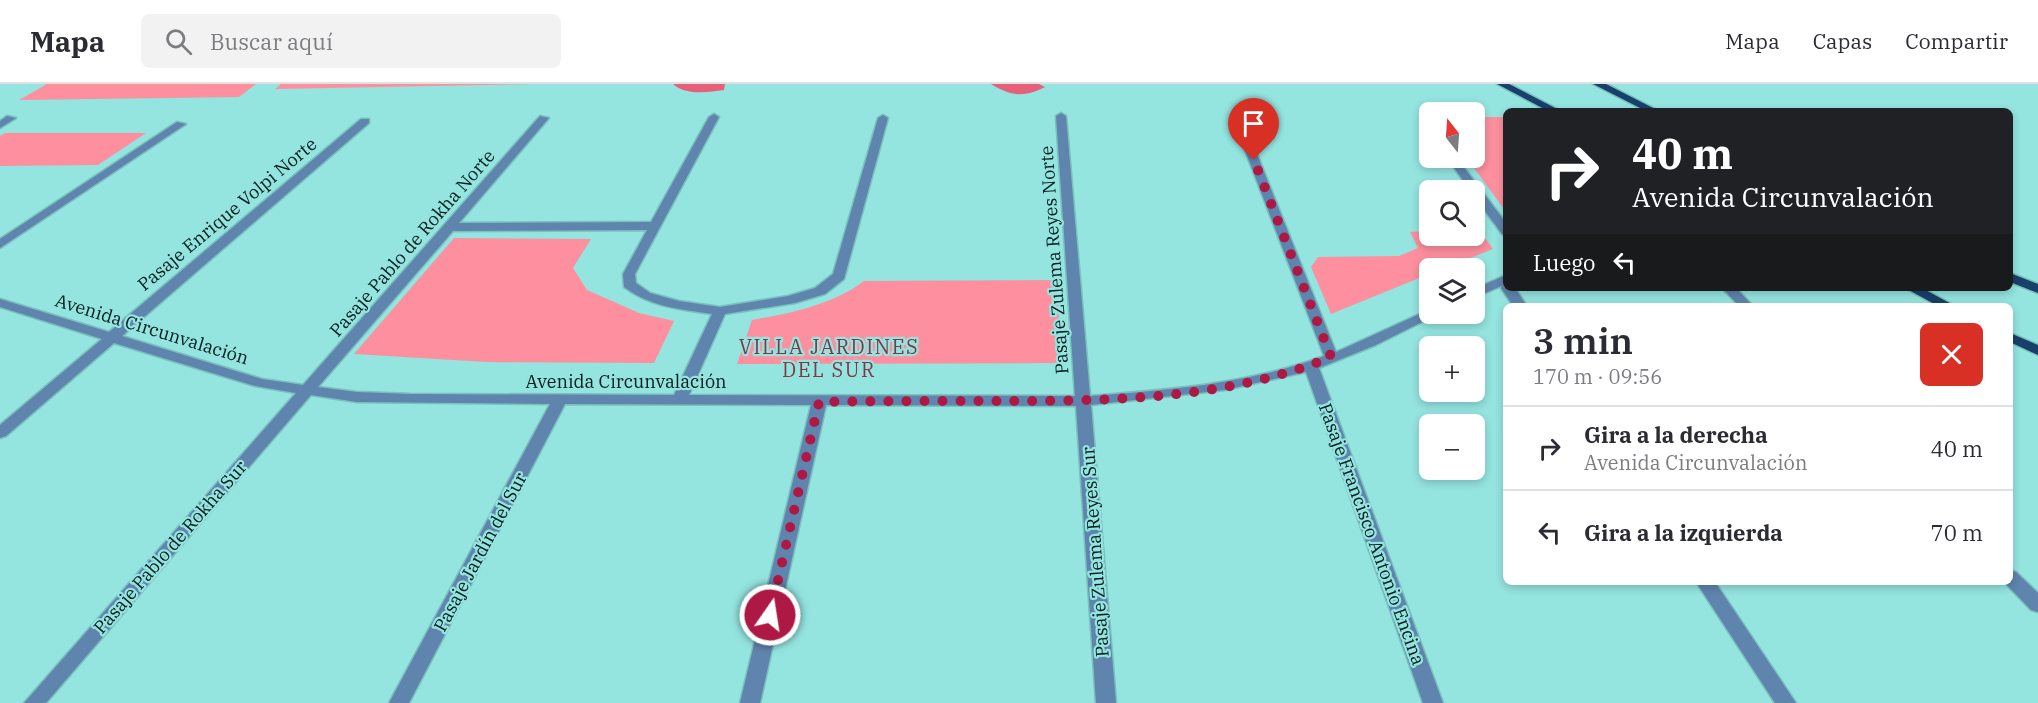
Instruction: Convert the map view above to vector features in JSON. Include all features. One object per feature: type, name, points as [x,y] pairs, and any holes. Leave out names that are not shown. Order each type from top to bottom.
[{"type":"main road","points":[[1502,84],[1550,108]]},
{"type":"main road","points":[[1598,84],[1648,108]]},
{"type":"main road","points":[[2013,278],[2038,289]]},
{"type":"main road","points":[[1918,291],[1942,303]]},
{"type":"main road","points":[[2013,338],[2038,351]]},
{"type":"street","name":"Pasaje Zulema Reyes Norte","points":[[1061,116],[1083,401]]},
{"type":"street","points":[[714,117],[629,273],[629,284],[645,296],[678,305],[720,311],[800,297],[820,291],[839,276],[884,118]]},
{"type":"street","points":[[0,124],[11,118]]},
{"type":"street","name":"Pasaje Pablo de Rokha Norte","points":[[307,391],[544,118]]},
{"type":"street","points":[[1238,119],[1331,357]]},
{"type":"street","name":"Pasaje Enrique Volpi Norte","points":[[0,433],[365,121]]},
{"type":"street","points":[[0,244],[181,124]]},
{"type":"street","points":[[1459,168],[1503,227]]},
{"type":"street","points":[[450,226],[654,226]]},
{"type":"street","points":[[1485,290],[1503,284]]},
{"type":"street","points":[[1732,291],[1743,303]]},
{"type":"street","name":"Avenida Circunvalación","points":[[0,303],[260,383],[307,391],[411,399],[1083,401],[1208,389],[1311,366],[1419,319]]},
{"type":"street","points":[[679,401],[720,311]]},
{"type":"street","name":"Pasaje Francisco Antonio Encina","points":[[1311,366],[1433,703]]},
{"type":"street","name":"Pasaje Pablo de Rokha Sur","points":[[34,703],[307,391]]},
{"type":"street","name":"Pasaje Jardín del Sur","points":[[399,703],[561,400]]},
{"type":"street","name":"Pasaje Zulema Reyes Sur","points":[[1083,401],[1106,703]]},
{"type":"street","points":[[750,703],[819,402]]},
{"type":"street","points":[[2014,581],[2038,585]]},
{"type":"street","points":[[2014,581],[2038,605]]},
{"type":"street","points":[[1707,585],[1786,703]]},
{"type":"shaded area","points":[[47,84],[256,84],[239,97],[19,100]]},
{"type":"shaded area","points":[[281,84],[533,84],[275,89]]},
{"type":"shaded area","points":[[673,84],[725,84],[724,90],[691,92]]},
{"type":"shaded area","points":[[991,84],[1039,84],[1045,87],[1030,93],[1017,94]]},
{"type":"shaded area","points":[[1485,117],[1503,117],[1503,208],[1474,168],[1485,168]]},
{"type":"shaded area","points":[[5,133],[146,133],[98,165],[0,166],[0,136]]},
{"type":"shaded area","points":[[1410,232],[1419,232],[1419,246],[1485,246],[1485,238],[1493,249],[1470,258],[1419,258],[1419,278],[1331,314],[1311,267],[1318,257],[1399,256],[1418,248]]},
{"type":"shaded area","points":[[454,238],[591,239],[573,268],[587,290],[639,313],[674,321],[654,363],[487,362],[354,354]]},
{"type":"shaded area","points":[[1058,280],[1060,363],[737,364],[752,320],[797,311],[825,302],[864,281]]},
{"type":"district","name":"VILLA JARDINES DEL SUR","points":[[829,358]]},
{"type":"route","points":[[770,615],[819,402],[1083,401],[1146,396],[1208,389],[1261,379],[1311,366],[1331,357],[1254,160]]}]
